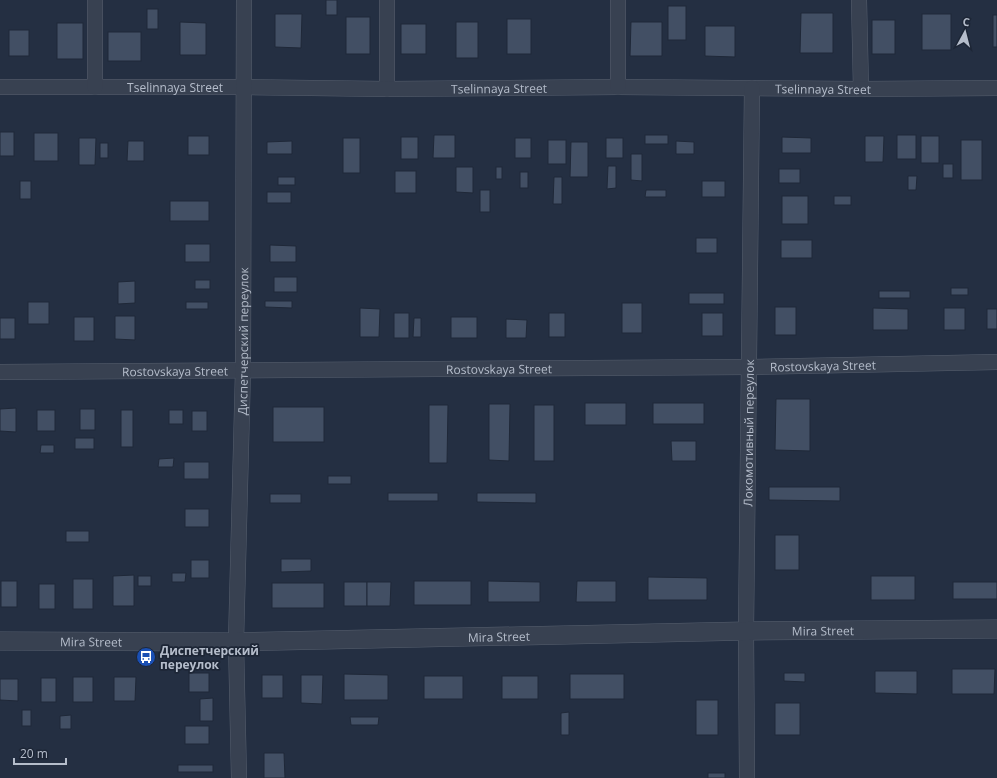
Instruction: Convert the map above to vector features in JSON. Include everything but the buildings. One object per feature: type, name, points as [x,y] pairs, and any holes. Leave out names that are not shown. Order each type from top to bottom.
[{"type":"street","points":[[95,0],[95,87]]},
{"type":"street","name":"Диспетчерский переулок","points":[[239,778],[236,642],[243,370],[244,0]]},
{"type":"street","points":[[387,0],[387,89]]},
{"type":"street","points":[[618,0],[618,87]]},
{"type":"street","points":[[859,0],[860,89]]},
{"type":"street","name":"Tselinnaya Street","points":[[0,88],[997,88]]},
{"type":"street","name":"Локомотивный переулок","points":[[747,778],[746,631],[752,88]]},
{"type":"street","name":"Rostovskaya Street","points":[[0,372],[749,367],[997,362]]},
{"type":"street","name":"Mira Street","points":[[0,641],[236,642],[746,631],[997,629]]},
{"type":"place","name":"Диспетчерский переулок","points":[[146,657]]}]
